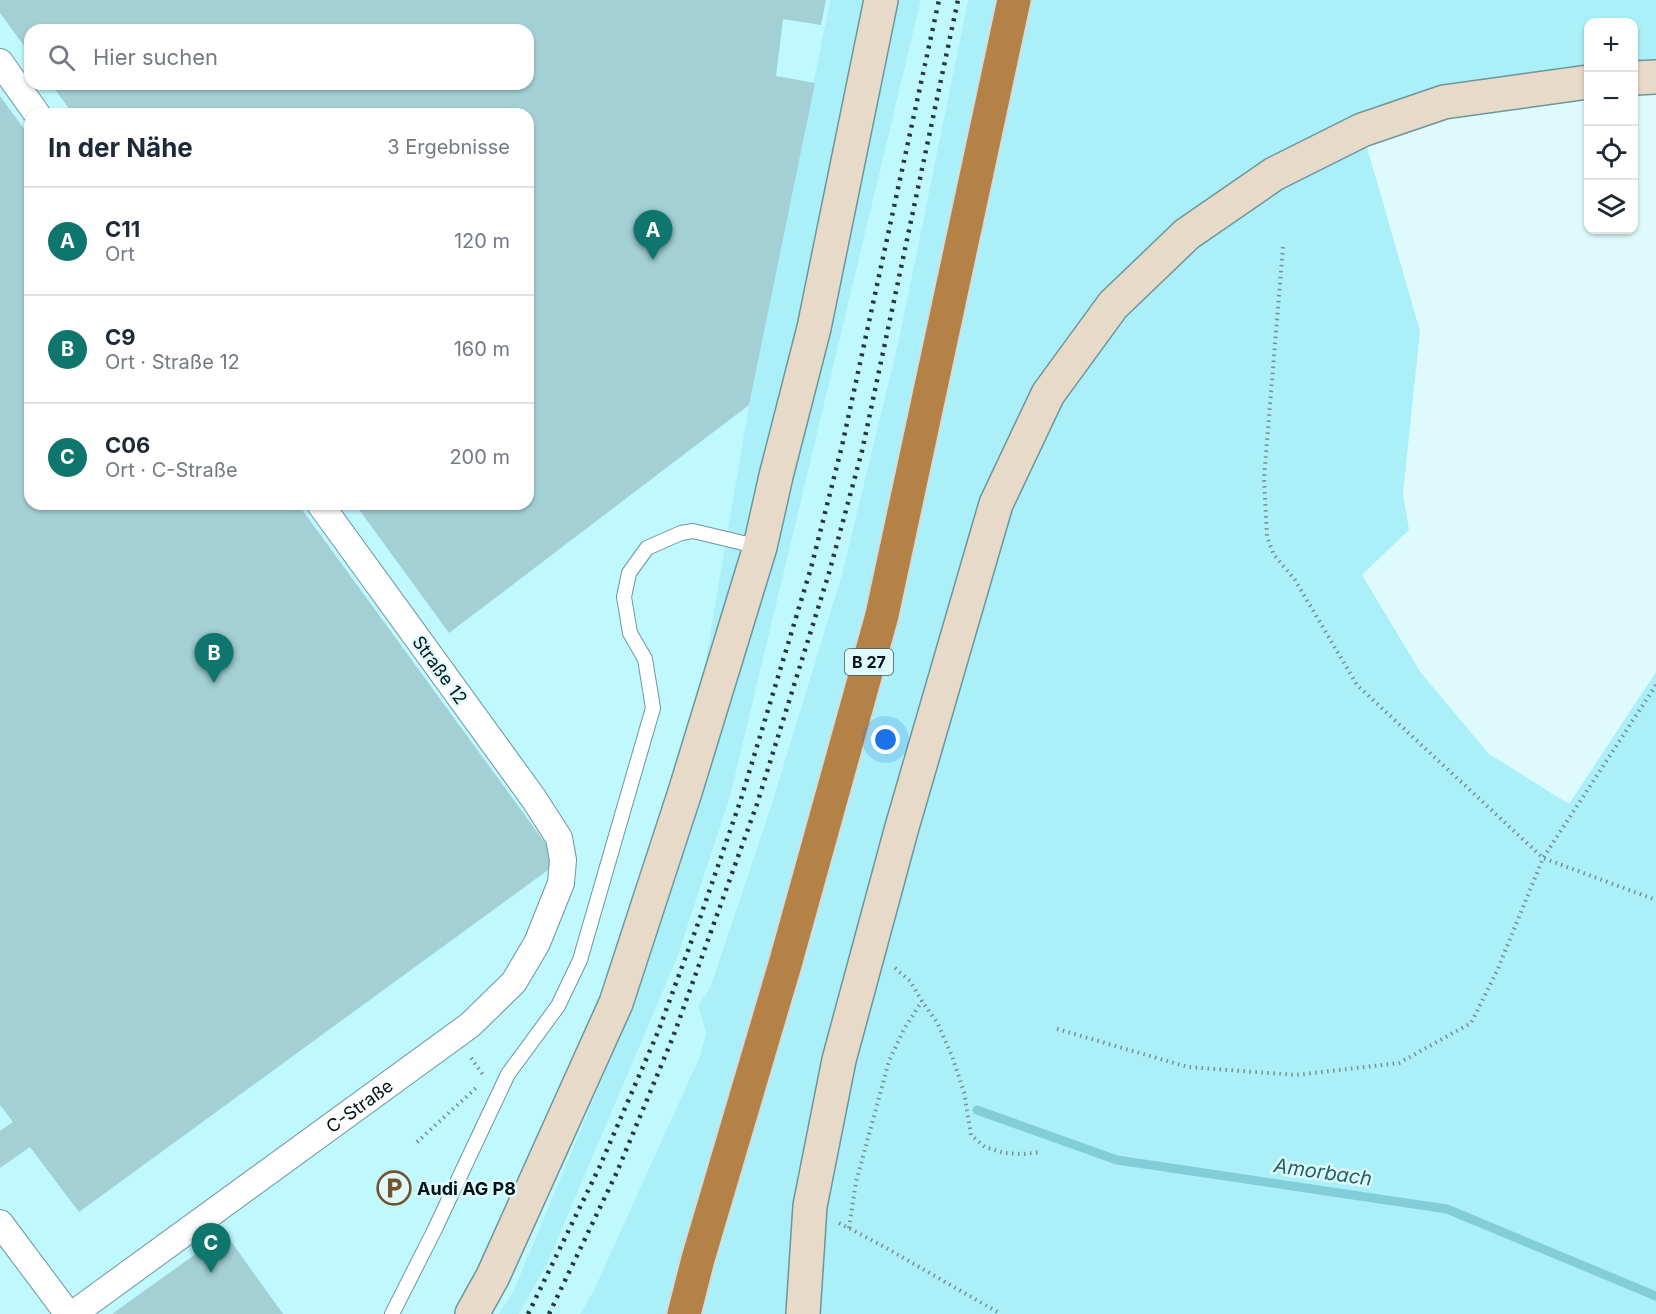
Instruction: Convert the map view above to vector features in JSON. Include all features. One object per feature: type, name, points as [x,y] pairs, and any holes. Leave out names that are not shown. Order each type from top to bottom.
[{"type":"highway","name":"B 27","points":[[684,1314],[698,1259],[786,961],[882,615],[1014,0]]},
{"type":"street","points":[[472,1314],[492,1276],[615,1003],[685,792],[760,547],[814,328],[881,0]]},
{"type":"street","points":[[0,62],[34,108]]},
{"type":"street","points":[[1638,78],[1656,76]]},
{"type":"street","points":[[803,1314],[810,1206],[839,1060],[902,827],[996,504],[1048,394],[1113,304],[1187,234],[1274,174],[1362,130],[1444,102],[1584,83]]},
{"type":"street","name":"Straße 12","points":[[324,510],[534,799],[559,837]]},
{"type":"street","name":"C-Straße","points":[[73,1314],[470,1025],[514,982],[537,943],[561,883],[563,860],[559,837]]},
{"type":"street","points":[[0,1223],[68,1314]]},
{"type":"lane","points":[[392,1314],[508,1074],[558,1006],[580,960],[653,708],[645,659],[630,633],[624,597],[628,573],[647,548],[681,533],[693,531],[760,547]]},
{"type":"path","points":[[1283,247],[1264,478],[1267,537],[1274,555],[1295,580],[1357,684],[1543,858],[1656,900]]},
{"type":"path","points":[[1057,1029],[1188,1067],[1296,1075],[1399,1063],[1471,1023],[1497,970],[1543,858],[1656,685]]},
{"type":"path","points":[[868,955],[889,962],[910,981],[921,1002],[938,1024],[964,1092],[971,1135],[985,1147],[1004,1153],[1041,1152]]},
{"type":"path","points":[[849,1228],[856,1182],[889,1061],[904,1029],[921,1002]]},
{"type":"path","points":[[417,1142],[486,1079],[498,1095]]},
{"type":"path","points":[[810,1206],[1001,1314]]},
{"type":"shaded area","points":[[0,0],[830,0],[749,405],[697,763],[629,1014],[513,1292],[499,1314],[0,1314]]},
{"type":"shaded area","points":[[830,0],[921,0],[730,797],[677,958],[547,1264],[519,1314],[499,1314],[513,1292],[629,1014],[673,855],[749,405]]},
{"type":"shaded area","points":[[921,0],[968,0],[899,339],[842,574],[771,806],[710,988],[698,1004],[706,1032],[700,1056],[593,1292],[580,1314],[519,1314],[547,1264],[677,958],[730,797]]},
{"type":"shaded area","points":[[968,0],[1656,0],[1656,83],[1638,85],[1638,18],[1584,18],[1584,91],[1445,109],[1364,137],[1420,331],[1403,493],[1409,530],[1362,575],[1421,673],[1489,754],[1569,804],[1656,672],[1656,1314],[580,1314],[593,1292],[700,1056],[706,1032],[698,1005],[710,988],[771,806],[842,574],[899,339]]},
{"type":"building","points":[[0,0],[826,0],[821,25],[783,19],[776,76],[815,83],[749,405],[449,633],[359,510],[534,510],[534,108],[69,108],[55,90],[534,90],[534,24],[24,24],[24,46],[0,13]]},
{"type":"building","points":[[0,96],[24,129],[24,510],[302,510],[559,862],[79,1212],[30,1147],[0,1168],[0,1131],[13,1122],[0,1105]]},
{"type":"building","points":[[225,1233],[283,1314],[112,1314]]},
{"type":"waterway","name":"Amorbach","points":[[977,1110],[1117,1160],[1447,1209],[1656,1296]]},
{"type":"railway","points":[[528,1314],[599,1168],[658,1032],[741,799],[811,568],[842,446],[939,0]]},
{"type":"railway","points":[[549,1314],[617,1172],[673,1037],[757,804],[829,573],[862,451],[958,0]]},
{"type":"place","name":"C11","points":[[653,260]]},
{"type":"place","name":"C9","points":[[214,683]]},
{"type":"place","name":"Audi AG P8","points":[[394,1188]]},
{"type":"place","name":"C06","points":[[211,1273]]}]
